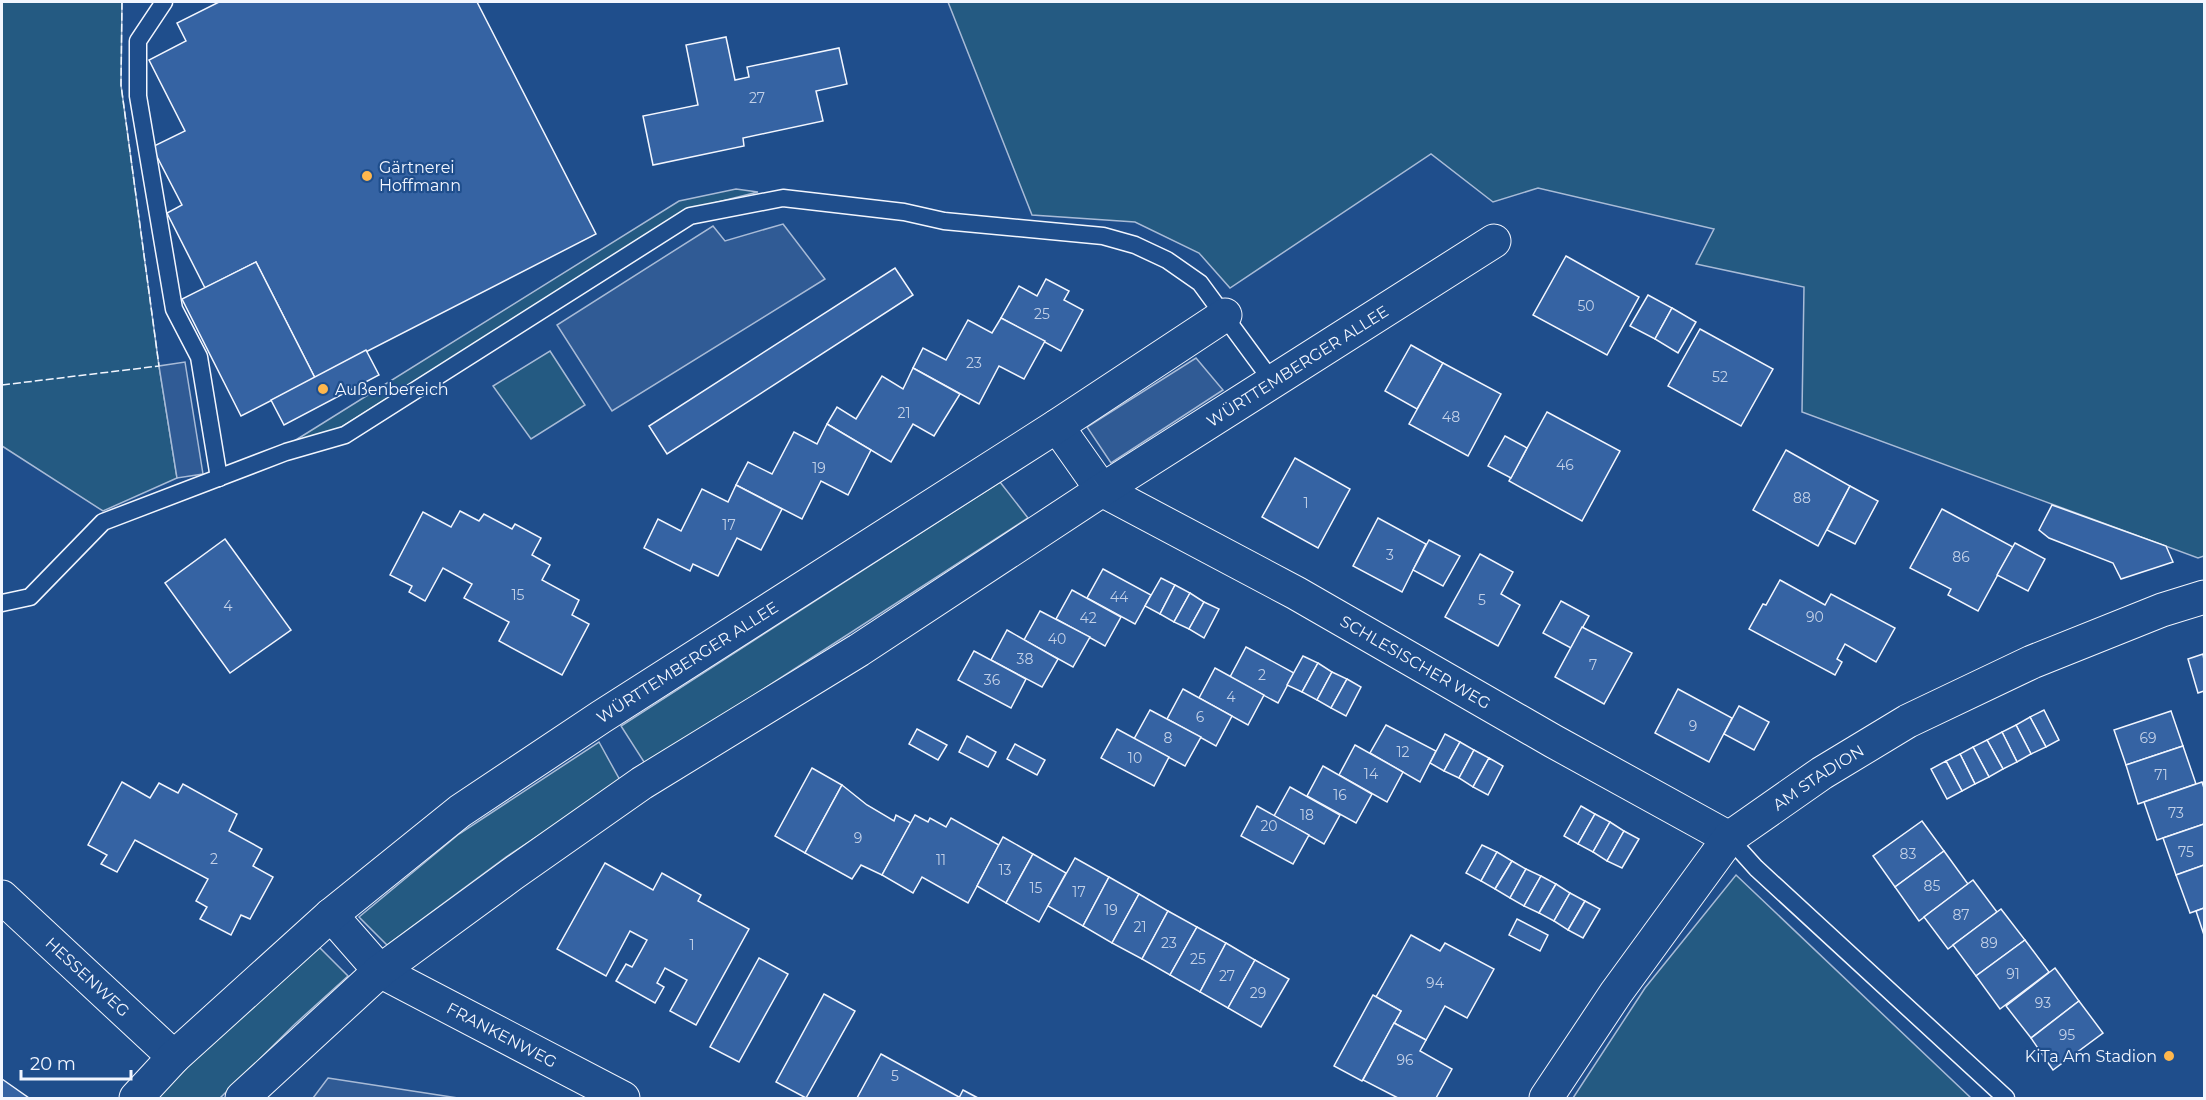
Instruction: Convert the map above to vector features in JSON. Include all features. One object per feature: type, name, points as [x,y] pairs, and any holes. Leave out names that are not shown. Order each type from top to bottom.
[{"type":"street","name":"WÜRTTEMBERGER ALLEE","points":[[242,1098],[380,972],[511,875],[642,783],[859,650],[1102,490],[1494,241]]},
{"type":"street","name":"WÜRTTEMBERGER ALLEE","points":[[136,1098],[174,1057],[330,915],[460,811],[601,717],[1057,426],[1225,315]]},
{"type":"street","points":[[1057,426],[1102,490]]},
{"type":"street","name":"SCHLESISCHER WEG","points":[[1102,490],[1296,594],[1553,741],[1730,838]]},
{"type":"street","name":"AM STADION","points":[[1546,1098],[1616,993],[1730,838],[1822,773],[1908,722],[2032,662],[2162,610],[2205,597]]},
{"type":"street","name":"HESSENWEG","points":[[2,897],[174,1057]]},
{"type":"street","points":[[330,915],[380,972]]},
{"type":"street","name":"FRANKENWEG","points":[[380,972],[623,1098]]},
{"type":"lane","points":[[164,2],[138,41],[138,96],[174,309],[199,357],[219,478]]},
{"type":"lane","points":[[2,603],[30,597],[103,522],[286,452],[345,435],[690,216],[783,198],[904,212],[944,221],[1103,236],[1135,245],[1167,260],[1200,283],[1272,381]]},
{"type":"lane","points":[[1730,838],[1756,868],[2006,1098]]},
{"type":"shaded area","points":[[2,2],[122,2],[121,85],[159,366],[177,478],[103,511],[2,446]]},
{"type":"shaded area","points":[[948,2],[2204,2],[2204,556],[2198,558],[1802,412],[1804,287],[1696,264],[1714,229],[1538,188],[1493,202],[1431,154],[1230,288],[1199,253],[1135,222],[1032,215]]},
{"type":"shaded area","points":[[736,189],[758,192],[690,209],[340,428],[291,443],[679,201]]},
{"type":"shaded area","points":[[783,224],[825,279],[612,411],[557,325],[713,226],[725,241]]},
{"type":"shaded area","points":[[550,351],[585,405],[531,439],[493,386]]},
{"type":"shaded area","points":[[1196,358],[1223,390],[1111,463],[1087,427]]},
{"type":"shaded area","points":[[185,362],[203,474],[177,478],[159,366]]},
{"type":"shaded area","points":[[1000,482],[1028,518],[646,765],[621,726]]},
{"type":"shaded area","points":[[599,742],[621,782],[506,857],[387,945],[359,917],[459,834]]},
{"type":"shaded area","points":[[1736,875],[1971,1098],[1573,1098],[1645,988]]},
{"type":"shaded area","points":[[317,945],[348,976],[295,1024],[220,1098],[157,1098],[186,1067]]},
{"type":"shaded area","points":[[328,1078],[458,1098],[313,1098]]},
{"type":"building","name":"Gärtnerei Hoffmann","points":[[219,2],[477,2],[596,234],[315,378],[256,262],[205,288],[167,213],[182,205],[152,147],[185,131],[149,60],[186,41],[177,23]]},
{"type":"building","points":[[726,37],[735,80],[749,77],[747,67],[839,48],[847,84],[816,91],[823,121],[743,138],[744,146],[653,165],[643,116],[698,105],[686,45]]},
{"type":"building","points":[[1566,256],[1639,297],[1607,355],[1533,315]]},
{"type":"building","points":[[256,262],[315,378],[241,416],[182,299]]},
{"type":"building","points":[[895,268],[913,295],[667,454],[649,426]]},
{"type":"building","points":[[1046,279],[1069,291],[1064,300],[1083,310],[1061,351],[1001,318],[1019,286],[1037,296]]},
{"type":"building","points":[[1648,295],[1672,308],[1655,339],[1630,326]]},
{"type":"building","points":[[1672,308],[1696,322],[1678,353],[1655,339]]},
{"type":"building","points":[[1001,318],[1045,341],[1024,379],[999,366],[979,404],[913,368],[923,348],[946,360],[968,320],[992,333]]},
{"type":"building","points":[[1700,329],[1773,369],[1741,426],[1668,386]]},
{"type":"building","points":[[1411,345],[1443,363],[1417,409],[1385,391]]},
{"type":"building","name":"Außenbereich","points":[[366,350],[379,375],[284,425],[271,400]]},
{"type":"building","points":[[1443,363],[1501,394],[1468,456],[1409,424]]},
{"type":"building","points":[[913,368],[960,394],[934,436],[913,424],[891,462],[827,424],[837,407],[856,419],[882,376],[903,389]]},
{"type":"building","points":[[1547,412],[1620,451],[1582,521],[1509,481]]},
{"type":"building","points":[[827,424],[871,450],[848,495],[821,481],[802,519],[736,485],[748,462],[772,474],[794,432],[817,444]]},
{"type":"building","points":[[1505,436],[1527,448],[1511,478],[1488,466]]},
{"type":"building","points":[[1786,450],[1850,486],[1818,546],[1753,510]]},
{"type":"building","points":[[1295,458],[1350,489],[1318,548],[1262,517]]},
{"type":"building","points":[[736,485],[782,509],[761,550],[737,538],[718,576],[693,564],[690,571],[644,548],[658,519],[681,531],[702,489],[728,502]]},
{"type":"building","points":[[1850,486],[1878,501],[1855,544],[1827,530]]},
{"type":"building","points":[[2052,505],[2166,546],[2173,562],[2121,579],[2113,563],[2049,538],[2039,530]]},
{"type":"building","points":[[1942,509],[2013,547],[1978,611],[1948,595],[1951,589],[1910,568]]},
{"type":"building","points":[[460,511],[479,521],[484,514],[512,529],[515,524],[541,538],[532,555],[550,565],[542,580],[579,600],[572,615],[589,624],[562,675],[499,641],[509,622],[464,598],[472,584],[443,568],[425,601],[409,592],[412,586],[390,575],[423,512],[451,527]]},
{"type":"building","points":[[1378,518],[1426,544],[1402,592],[1353,566]]},
{"type":"building","points":[[225,539],[291,630],[230,673],[165,583]]},
{"type":"building","points":[[1429,540],[1460,556],[1443,586],[1413,570]]},
{"type":"building","points":[[2015,543],[2045,559],[2028,591],[1997,575]]},
{"type":"building","points":[[1480,554],[1513,572],[1501,594],[1520,605],[1498,646],[1445,617]]},
{"type":"building","points":[[1103,569],[1151,595],[1135,624],[1087,598]]},
{"type":"building","points":[[1161,578],[1175,585],[1160,614],[1145,606]]},
{"type":"building","points":[[1780,580],[1825,605],[1831,594],[1895,628],[1876,662],[1845,644],[1837,659],[1842,662],[1835,675],[1749,629]]},
{"type":"building","points":[[1175,585],[1190,593],[1174,622],[1160,614]]},
{"type":"building","points":[[1072,590],[1121,617],[1105,646],[1056,619]]},
{"type":"building","points":[[1190,593],[1204,602],[1189,629],[1174,622]]},
{"type":"building","points":[[1561,601],[1589,616],[1571,648],[1543,633]]},
{"type":"building","points":[[1204,602],[1219,609],[1204,638],[1189,629]]},
{"type":"building","points":[[1040,611],[1090,637],[1073,667],[1024,640]]},
{"type":"building","points":[[1582,627],[1632,653],[1604,704],[1555,677]]},
{"type":"building","points":[[1007,630],[1058,659],[1042,687],[991,660]]},
{"type":"building","points":[[1246,647],[1294,673],[1278,703],[1230,677]]},
{"type":"building","points":[[974,651],[1026,679],[1011,708],[958,680]]},
{"type":"building","points":[[2203,654],[2204,691],[2198,693],[2188,659]]},
{"type":"building","points":[[1303,656],[1318,663],[1302,692],[1287,685]]},
{"type":"building","points":[[1318,663],[1332,672],[1317,700],[1302,692]]},
{"type":"building","points":[[1215,668],[1264,695],[1248,725],[1199,698]]},
{"type":"building","points":[[1332,672],[1347,679],[1331,708],[1317,700]]},
{"type":"building","points":[[1347,679],[1361,687],[1346,716],[1331,708]]},
{"type":"building","points":[[1183,689],[1232,716],[1216,746],[1167,719]]},
{"type":"building","points":[[1678,689],[1732,718],[1709,762],[1655,733]]},
{"type":"building","points":[[1739,706],[1769,722],[1754,750],[1724,734]]},
{"type":"building","points":[[1150,710],[1201,737],[1185,766],[1134,739]]},
{"type":"building","points":[[2044,710],[2059,740],[2046,747],[2030,717]]},
{"type":"building","points":[[2171,711],[2183,746],[2126,765],[2114,730]]},
{"type":"building","points":[[2030,717],[2046,747],[2031,754],[2016,725]]},
{"type":"building","points":[[1386,725],[1436,751],[1420,782],[1370,753]]},
{"type":"building","points":[[2016,725],[2031,754],[2017,762],[2002,732]]},
{"type":"building","points":[[917,729],[947,745],[938,760],[909,744]]},
{"type":"building","points":[[1117,729],[1169,757],[1154,786],[1101,758]]},
{"type":"building","points":[[2002,732],[2017,762],[2003,769],[1987,740]]},
{"type":"building","points":[[1445,734],[1460,742],[1444,771],[1430,763]]},
{"type":"building","points":[[967,736],[996,752],[988,767],[959,752]]},
{"type":"building","points":[[1987,740],[2003,769],[1989,777],[1973,747]]},
{"type":"building","points":[[1460,742],[1474,750],[1459,778],[1444,771]]},
{"type":"building","points":[[1015,744],[1045,760],[1037,775],[1007,759]]},
{"type":"building","points":[[1355,745],[1403,772],[1387,802],[1339,775]]},
{"type":"building","points":[[2183,746],[2196,784],[2138,804],[2126,765]]},
{"type":"building","points":[[1973,747],[1989,777],[1975,784],[1960,754]]},
{"type":"building","points":[[1474,750],[1489,758],[1473,787],[1459,778]]},
{"type":"building","points":[[1960,754],[1975,784],[1962,791],[1946,761]]},
{"type":"building","points":[[1489,758],[1503,766],[1488,795],[1473,787]]},
{"type":"building","points":[[1946,761],[1962,791],[1947,799],[1931,769]]},
{"type":"building","points":[[1323,766],[1372,794],[1356,823],[1307,796]]},
{"type":"building","points":[[812,768],[842,785],[805,853],[775,836]]},
{"type":"building","points":[[122,782],[150,798],[159,783],[178,793],[183,784],[237,814],[229,831],[262,849],[253,866],[273,877],[250,919],[241,915],[231,935],[200,919],[207,907],[196,901],[208,879],[135,840],[117,872],[101,864],[107,855],[88,845]]},
{"type":"building","points":[[2202,782],[2204,824],[2157,840],[2144,802]]},
{"type":"building","points":[[842,785],[867,805],[894,821],[896,815],[911,823],[882,875],[861,865],[852,879],[805,853]]},
{"type":"building","points":[[1290,787],[1340,815],[1324,844],[1274,816]]},
{"type":"building","points":[[1257,806],[1309,835],[1293,864],[1241,836]]},
{"type":"building","points":[[1581,806],[1595,814],[1578,844],[1564,836]]},
{"type":"building","points":[[1595,814],[1610,822],[1593,852],[1578,844]]},
{"type":"building","points":[[915,815],[928,822],[930,818],[946,827],[951,818],[999,845],[968,903],[922,877],[913,893],[882,875]]},
{"type":"building","points":[[1922,821],[1944,851],[1895,887],[1873,856]]},
{"type":"building","points":[[1610,822],[1624,831],[1607,861],[1593,852]]},
{"type":"building","points":[[2204,824],[2204,865],[2176,875],[2163,838]]},
{"type":"building","points":[[1624,831],[1639,839],[1622,868],[1607,861]]},
{"type":"building","points":[[1003,837],[1033,854],[1006,903],[977,886]]},
{"type":"building","points":[[1482,845],[1497,852],[1481,881],[1466,873]]},
{"type":"building","points":[[1944,851],[1968,884],[1919,921],[1895,887]]},
{"type":"building","points":[[1497,852],[1512,861],[1495,889],[1481,881]]},
{"type":"building","points":[[1033,854],[1066,873],[1039,922],[1006,903]]},
{"type":"building","points":[[1075,858],[1109,877],[1083,926],[1048,906]]},
{"type":"building","points":[[1512,861],[1526,869],[1510,898],[1495,889]]},
{"type":"building","points":[[605,863],[653,890],[662,873],[701,895],[698,901],[749,929],[696,1025],[670,1011],[687,980],[665,968],[657,983],[664,987],[655,1003],[616,981],[626,964],[632,967],[647,940],[630,931],[606,976],[557,949]]},
{"type":"building","points":[[2204,865],[2204,908],[2190,913],[2176,875]]},
{"type":"building","points":[[1526,869],[1541,876],[1524,906],[1510,898]]},
{"type":"building","points":[[1541,876],[1556,884],[1539,913],[1524,906]]},
{"type":"building","points":[[1109,877],[1139,894],[1112,943],[1083,926]]},
{"type":"building","points":[[1973,880],[1997,912],[1948,949],[1924,917]]},
{"type":"building","points":[[1556,884],[1570,893],[1554,921],[1539,913]]},
{"type":"building","points":[[1570,893],[1585,901],[1568,930],[1554,921]]},
{"type":"building","points":[[1139,894],[1168,911],[1142,959],[1112,943]]},
{"type":"building","points":[[1585,901],[1600,909],[1583,938],[1568,930]]},
{"type":"building","points":[[2204,908],[2204,935],[2196,911]]},
{"type":"building","points":[[2001,909],[2025,940],[1976,976],[1953,945]]},
{"type":"building","points":[[1168,911],[1197,927],[1170,975],[1142,959]]},
{"type":"building","points":[[1517,919],[1548,935],[1540,951],[1509,935]]},
{"type":"building","points":[[1197,927],[1226,943],[1200,992],[1170,975]]},
{"type":"building","points":[[1411,935],[1440,951],[1445,943],[1494,969],[1467,1018],[1445,1006],[1426,1040],[1394,1023],[1401,1011],[1376,997]]},
{"type":"building","points":[[2025,940],[2049,972],[2000,1009],[1976,976]]},
{"type":"building","points":[[1226,943],[1255,960],[1228,1008],[1200,992]]},
{"type":"building","points":[[759,958],[788,974],[739,1062],[710,1047]]},
{"type":"building","points":[[1255,960],[1289,979],[1261,1027],[1228,1008]]},
{"type":"building","points":[[2055,968],[2079,1001],[2031,1038],[2006,1006]]},
{"type":"building","points":[[824,994],[855,1011],[806,1098],[776,1082]]},
{"type":"building","points":[[1373,995],[1401,1011],[1362,1081],[1334,1066]]},
{"type":"building","points":[[2079,1001],[2103,1033],[2053,1070],[2031,1038]]},
{"type":"building","points":[[1394,1023],[1426,1040],[1420,1051],[1452,1069],[1436,1098],[1398,1098],[1363,1080]]},
{"type":"building","points":[[881,1054],[959,1097],[959,1098],[857,1098]]},
{"type":"building","points":[[2,1079],[29,1098],[2,1098]]},
{"type":"building","points":[[963,1090],[978,1098],[959,1098]]},
{"type":"fence","points":[[2,385],[159,366],[121,85],[122,2]]},
{"type":"place","name":"Gärtnerei Hoffmann","points":[[367,176]]},
{"type":"place","name":"Außenbereich","points":[[323,389]]},
{"type":"place","name":"KiTa Am Stadion","points":[[2169,1056]]}]
